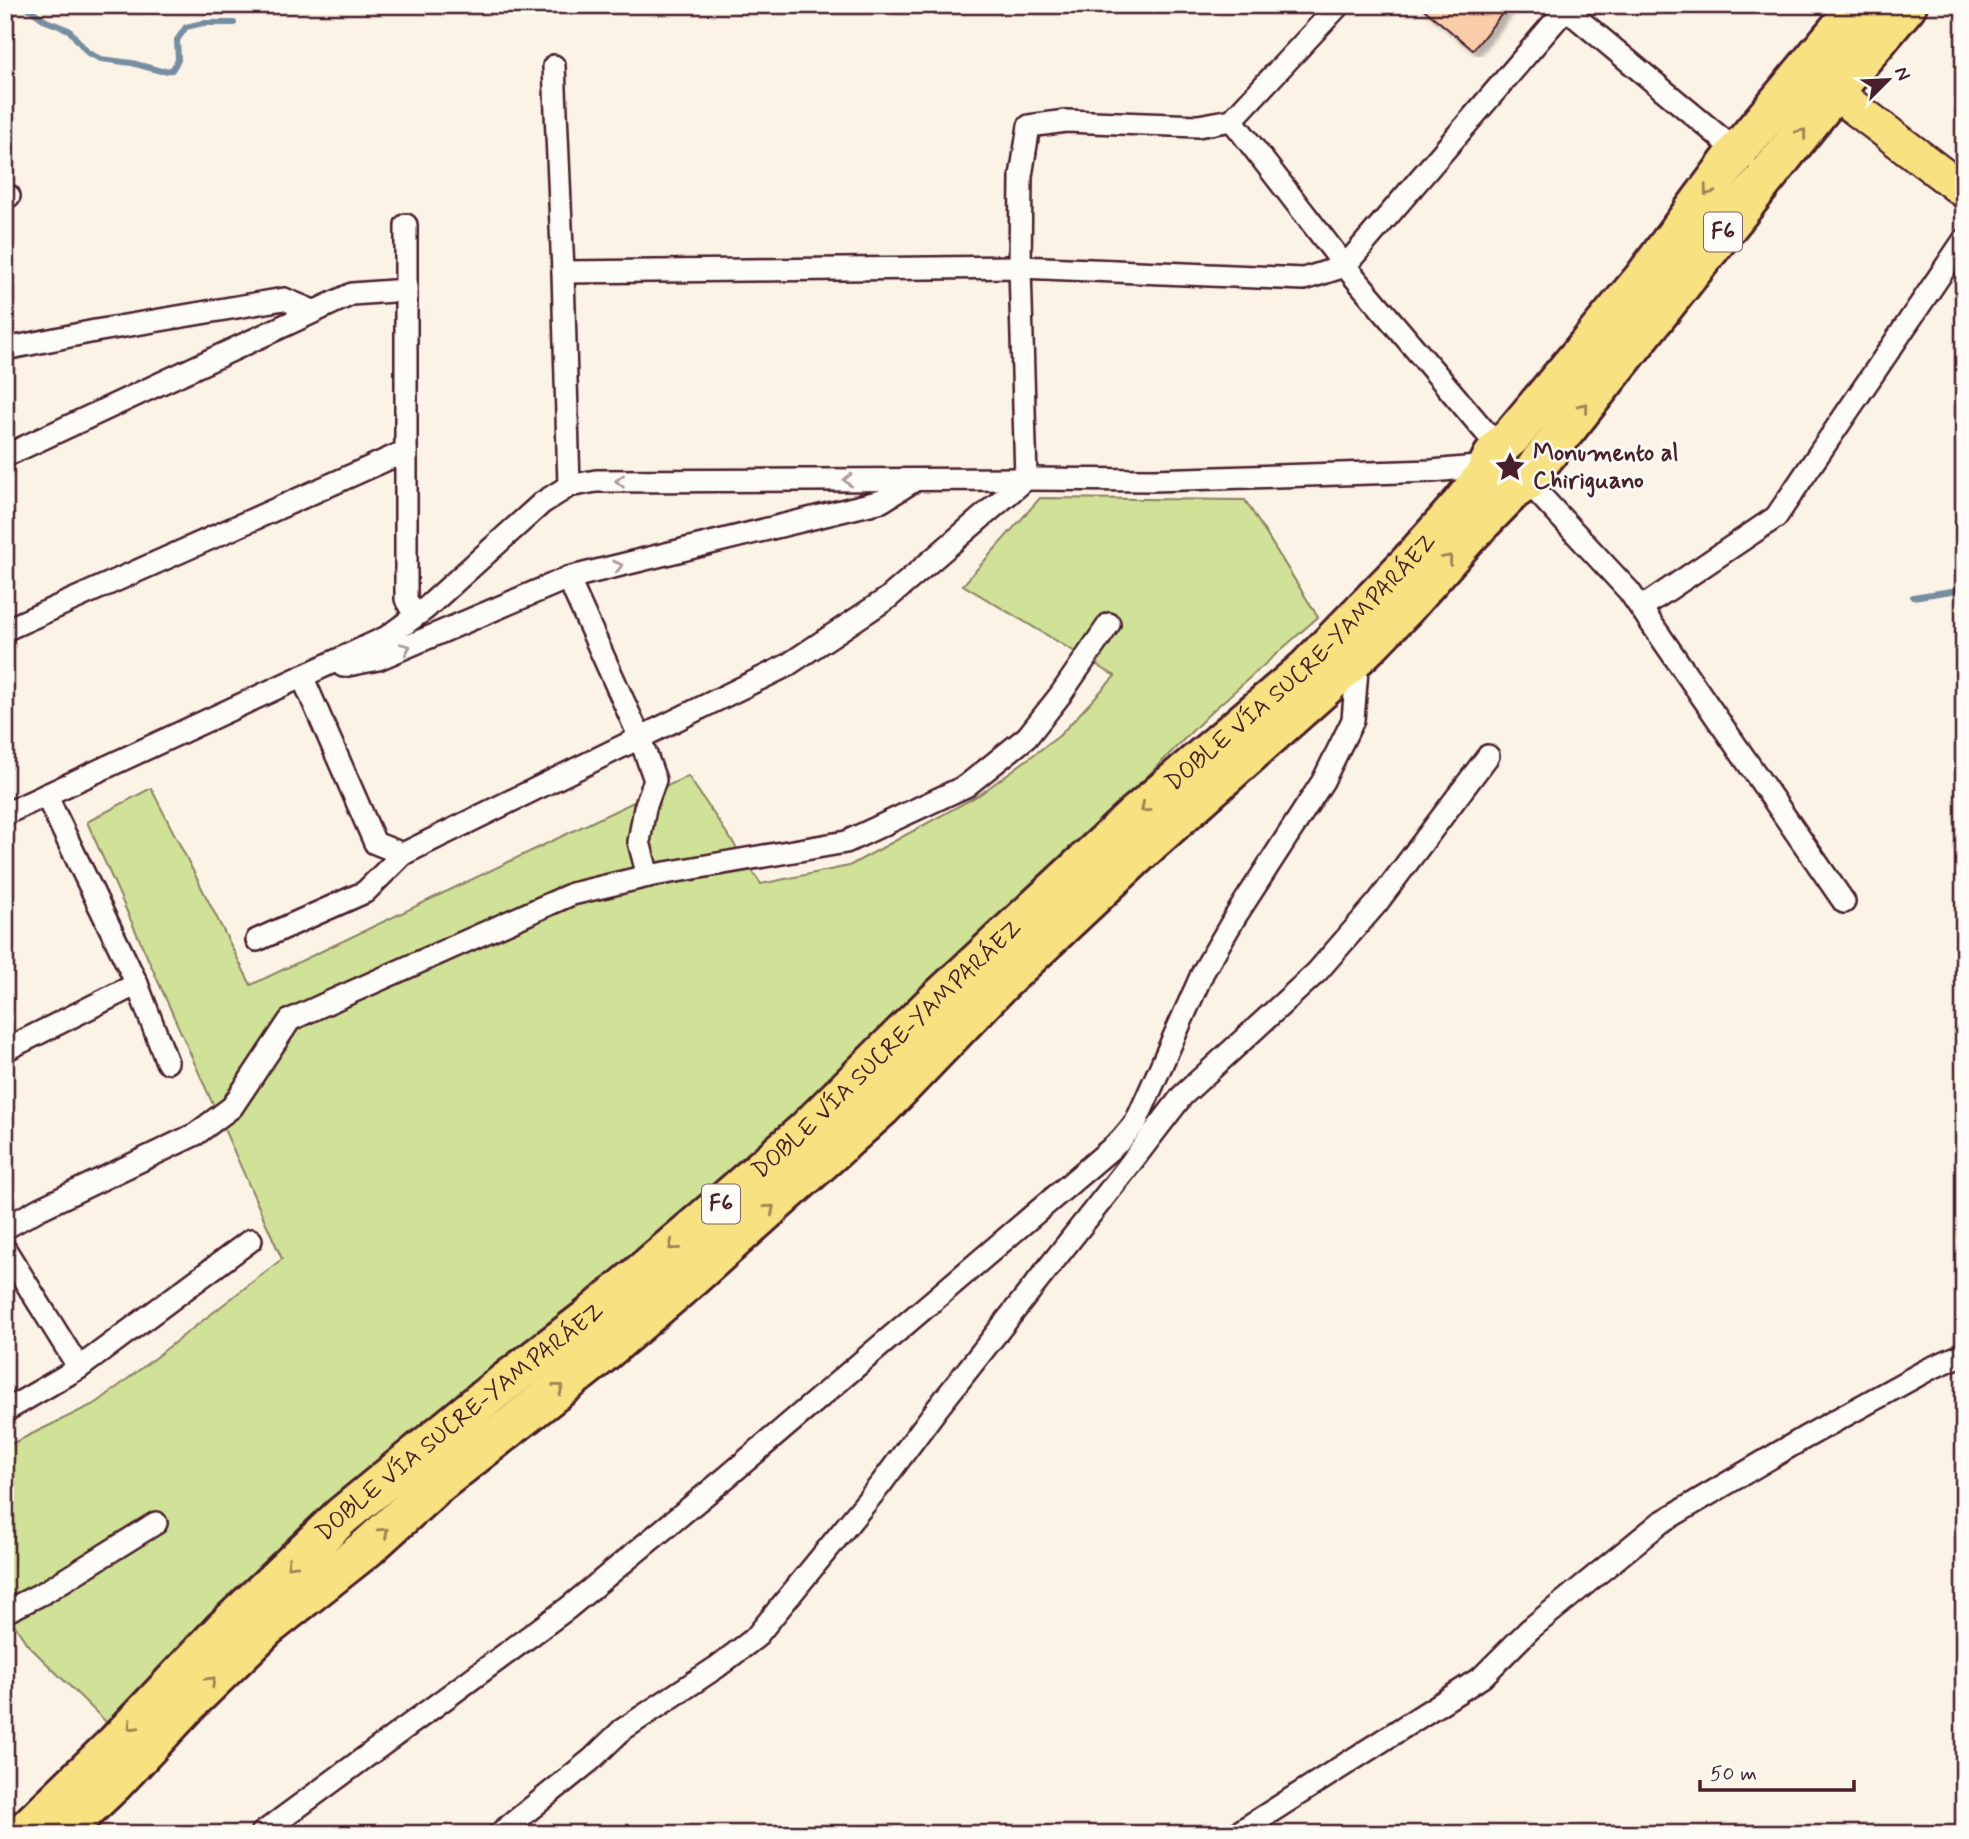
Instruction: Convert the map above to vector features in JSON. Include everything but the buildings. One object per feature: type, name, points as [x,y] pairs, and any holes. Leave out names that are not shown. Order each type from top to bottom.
[{"type":"highway","name":"DOBLE VÍA SUCRE-YAMPARÁEZ","points":[[50,1830],[114,1783],[192,1700],[267,1627],[368,1546],[435,1486],[590,1364],[787,1194],[882,1107],[1002,982],[1153,840],[1329,683],[1352,642],[1403,610],[1469,535],[1509,465],[1737,152],[1859,5]]},
{"type":"highway","name":"DOBLE VÍA SUCRE-YAMPARÁEZ","points":[[1509,465],[1768,176],[1907,5]]},
{"type":"main road","points":[[1807,67],[1834,92],[1964,191]]},
{"type":"street","points":[[1026,479],[1020,267],[1021,176],[1029,126],[1066,121],[1198,126],[1232,120],[1339,5]]},
{"type":"street","points":[[563,272],[1020,267],[1304,279],[1345,266],[1567,7],[1768,176]]},
{"type":"street","points":[[554,66],[569,486]]},
{"type":"street","points":[[1232,120],[1345,266],[1509,465],[1629,591],[1844,902]]},
{"type":"street","points":[[406,225],[406,599],[415,616]]},
{"type":"street","points":[[1640,608],[1776,517],[1964,240]]},
{"type":"street","points":[[5,456],[352,294],[406,290]]},
{"type":"street","points":[[5,349],[284,299],[313,311]]},
{"type":"street","points":[[5,630],[406,451]]},
{"type":"street","points":[[5,814],[387,637],[415,616],[542,503],[569,486],[596,481],[1153,480],[1432,471],[1509,465]]},
{"type":"street","points":[[257,940],[365,892],[403,854],[786,666],[888,598],[1026,479]]},
{"type":"street","points":[[309,673],[378,659],[568,578],[882,502],[916,480]]},
{"type":"street","points":[[568,578],[640,738],[655,780],[645,807],[639,842],[648,876]]},
{"type":"street","points":[[5,1228],[196,1134],[232,1107],[290,1020],[572,894],[648,876],[846,842],[966,786],[1027,737],[1061,694],[1108,624]]},
{"type":"street","points":[[261,1834],[568,1608],[1120,1141],[1136,1122],[1203,972],[1235,917],[1323,781],[1353,720],[1352,642]]},
{"type":"street","points":[[309,673],[375,843],[403,854]]},
{"type":"street","points":[[499,1834],[591,1760],[622,1730],[717,1667],[755,1638],[881,1484],[1182,1096],[1324,963],[1377,903],[1489,756]]},
{"type":"street","points":[[46,795],[136,984],[167,1062]]},
{"type":"street","points":[[5,1050],[136,984]]},
{"type":"street","points":[[1136,1122],[1149,1140]]},
{"type":"street","points":[[5,1411],[79,1368],[251,1240]]},
{"type":"street","points":[[5,1249],[79,1368]]},
{"type":"street","points":[[1237,1834],[1482,1677],[1530,1629],[1660,1523],[1804,1438],[1929,1369],[1964,1354]]},
{"type":"street","points":[[5,1612],[45,1592],[156,1523]]},
{"type":"green space","points":[[1040,498],[1245,500],[1318,617],[1210,713],[1098,826],[963,975],[108,1724],[27,1644],[5,1610],[5,1447],[98,1402],[282,1259],[87,822],[151,788],[251,985],[688,776],[761,884],[849,866],[979,795],[1059,736],[1115,676],[963,585]]},
{"type":"waterway","points":[[24,5],[46,21],[69,30],[88,53],[101,59],[132,63],[161,71],[172,70],[178,60],[177,40],[186,27],[203,23],[234,23]]},
{"type":"waterway","points":[[1913,597],[1964,589]]},
{"type":"place","name":"Monumento al Chiriguano","points":[[1510,467]]}]
